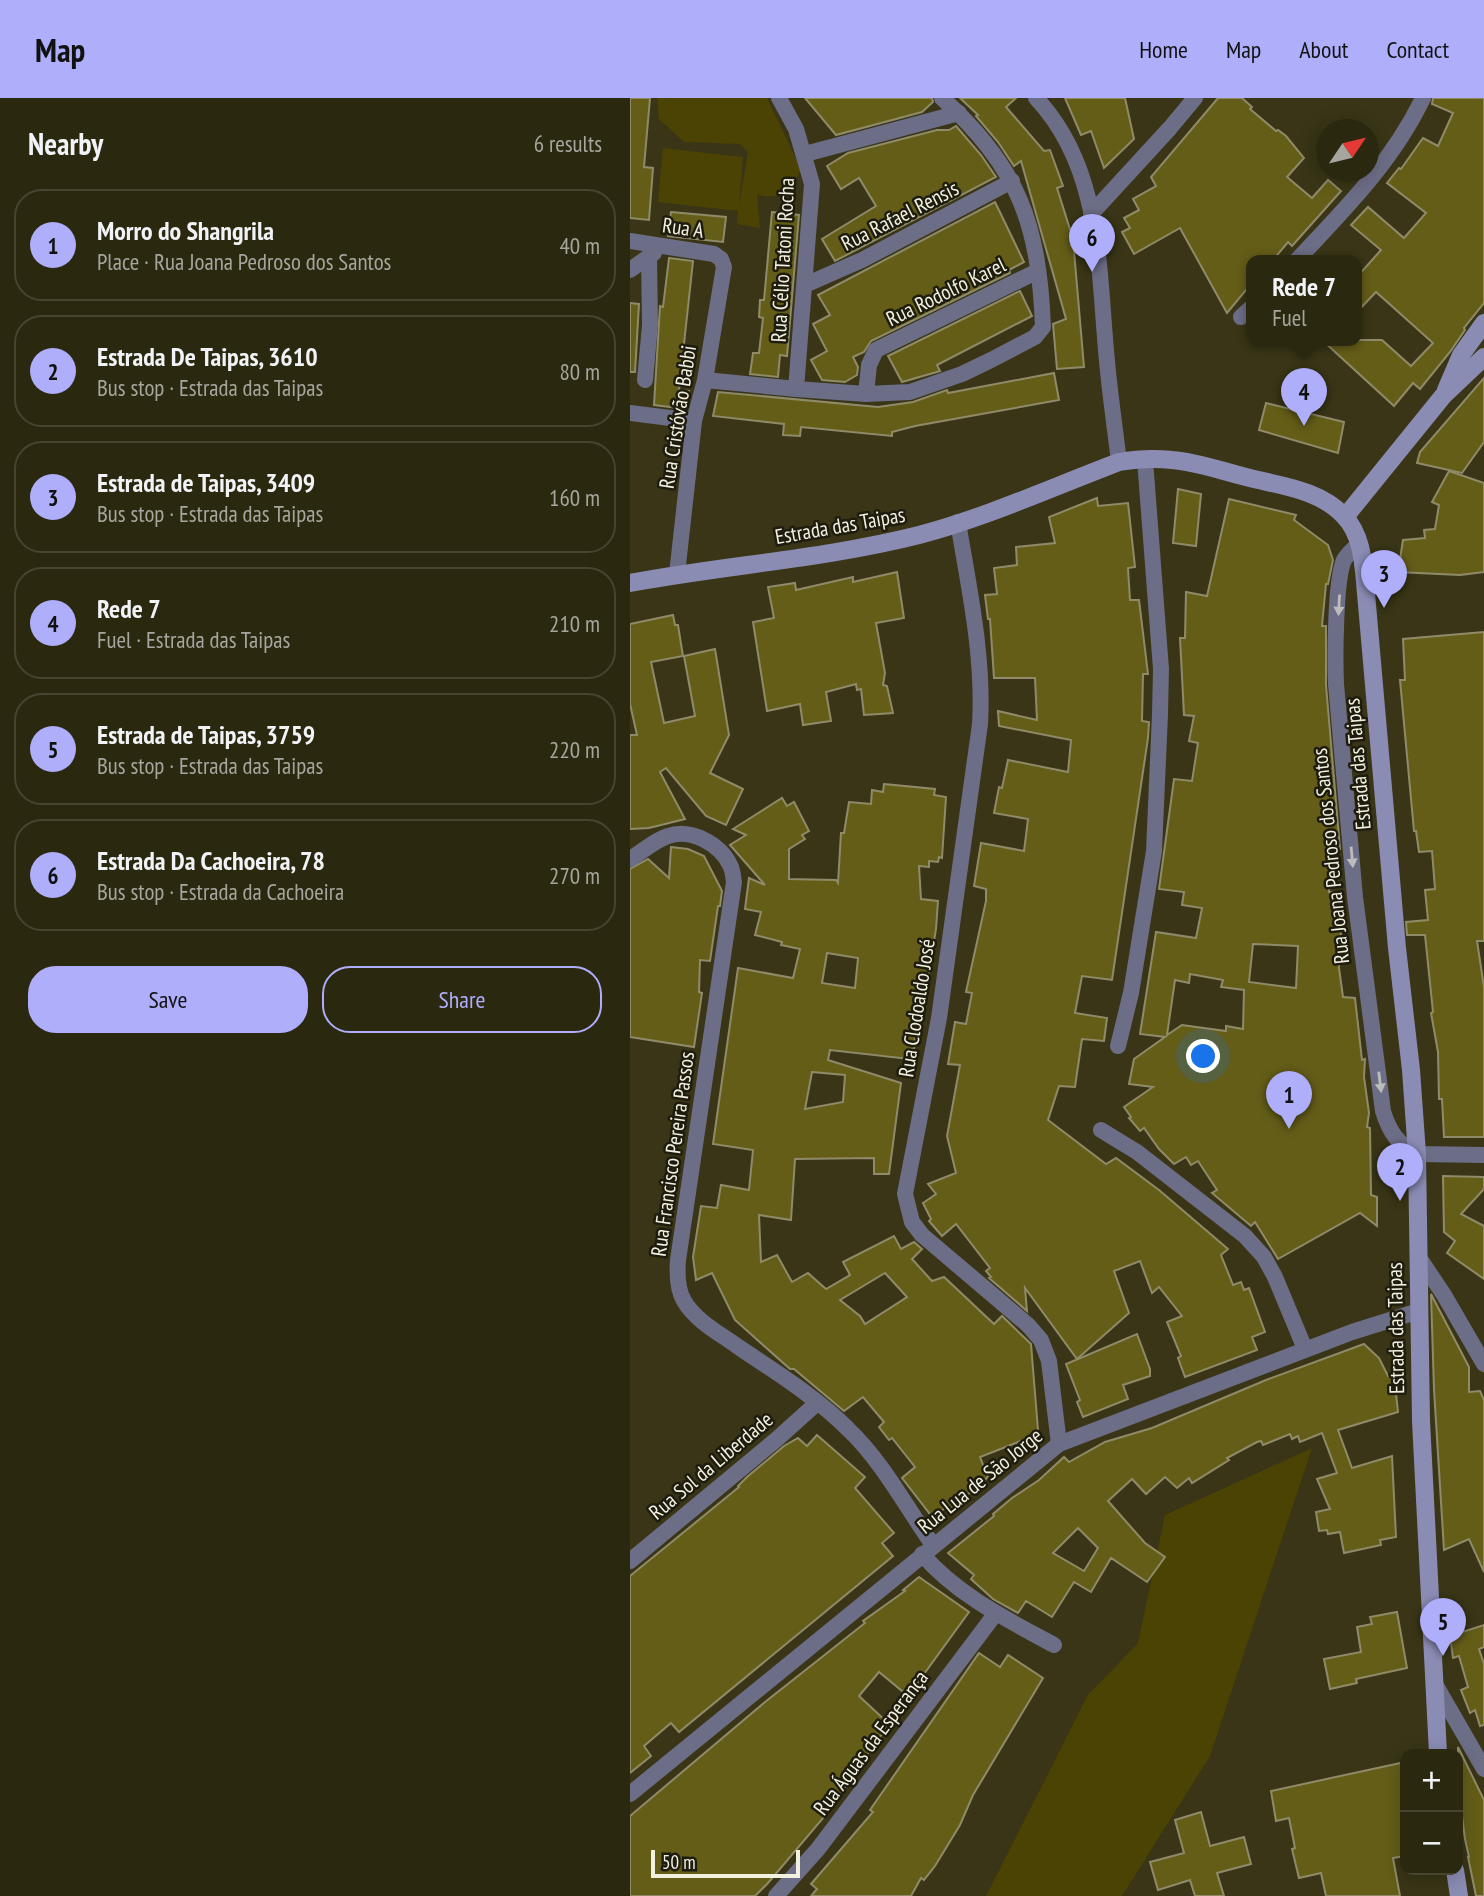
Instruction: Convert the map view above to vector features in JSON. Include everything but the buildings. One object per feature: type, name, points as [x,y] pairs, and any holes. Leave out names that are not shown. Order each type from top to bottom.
[{"type":"main road","points":[[1443,397],[1461,355],[1484,323]]},
{"type":"main road","points":[[1345,517],[1443,397],[1484,358]]},
{"type":"main road","name":"Estrada das Taipas","points":[[630,583],[817,555],[919,535],[1119,462],[1175,460],[1294,488],[1325,501],[1345,517],[1359,544],[1365,582],[1397,948],[1411,1070],[1417,1154],[1421,1421],[1438,1749]]},
{"type":"main road","points":[[1456,1875],[1459,1896]]},
{"type":"street","name":"Rua Célio Tatoni Rocha","points":[[779,98],[796,129],[812,184],[796,389]]},
{"type":"street","points":[[705,380],[866,394],[910,392],[991,360],[1035,337],[1043,327],[1038,271],[1033,239],[1023,205],[1012,181],[991,149],[942,98]]},
{"type":"street","points":[[1036,98],[1051,114],[1068,141],[1082,174],[1097,250],[1119,462]]},
{"type":"street","points":[[1091,214],[1180,106],[1195,98]]},
{"type":"street","points":[[1302,255],[1357,197],[1393,151],[1423,98]]},
{"type":"street","points":[[805,154],[959,113]]},
{"type":"street","name":"Rua Rafael Rensis","points":[[805,285],[862,260],[1012,181]]},
{"type":"street","name":"Rua A","points":[[630,240],[655,252],[714,254],[721,259],[724,267]]},
{"type":"street","points":[[630,270],[655,252]]},
{"type":"street","points":[[645,380],[655,252]]},
{"type":"street","name":"Rua Cristóvão Babbi","points":[[677,574],[694,421],[705,380],[724,267]]},
{"type":"street","name":"Rua Rodolfo Karel","points":[[866,394],[869,365],[876,350],[1038,271]]},
{"type":"street","points":[[630,413],[694,421]]},
{"type":"street","points":[[1118,1046],[1131,993],[1154,851],[1161,669],[1145,460]]},
{"type":"street","name":"Rua Clodoaldo José","points":[[958,522],[975,624],[980,671],[980,724],[939,1018],[905,1194],[912,1222],[922,1235],[1028,1325],[1041,1340],[1049,1361],[1059,1444]]},
{"type":"street","name":"Rua Joana Pedroso dos Santos","points":[[1359,544],[1349,552],[1342,569],[1335,656],[1355,897],[1384,1111],[1394,1136],[1408,1150],[1417,1154]]},
{"type":"street","name":"Rua Francisco Pereira Passos","points":[[630,859],[669,835],[689,834],[702,838],[718,850],[730,865],[734,882],[678,1260],[683,1300],[716,1332],[848,1428],[870,1453],[928,1549],[967,1593],[1054,1646]]},
{"type":"street","points":[[1101,1130],[1137,1152],[1245,1236],[1264,1257],[1275,1277],[1305,1349]]},
{"type":"street","points":[[1417,1154],[1484,1156]]},
{"type":"street","points":[[1418,1256],[1484,1364]]},
{"type":"street","name":"Rua Lua de São Jorge","points":[[630,1794],[1059,1444],[1305,1349],[1419,1311]]},
{"type":"street","name":"Rua Sol da Liberdade","points":[[630,1561],[778,1439],[817,1403]]},
{"type":"street","name":"Rua Águas da Esperança","points":[[776,1896],[818,1849],[996,1613]]},
{"type":"street","points":[[1434,1684],[1484,1769]]},
{"type":"shaded area","points":[[657,98],[767,98],[801,169],[785,193],[774,196],[757,195],[760,228],[737,224],[738,211],[658,202],[663,148],[743,157],[739,206],[748,152],[740,144],[684,142],[659,119]]},
{"type":"shaded area","points":[[1312,1448],[1210,1756],[1122,1896],[986,1896],[1088,1695],[1138,1643],[1165,1515]]},
{"type":"place","name":"Estrada Da Cachoeira, 78","points":[[1092,272]]},
{"type":"place","name":"Rede 7","points":[[1304,426]]},
{"type":"place","name":"Estrada de Taipas, 3409","points":[[1384,608]]},
{"type":"place","name":"Morro do Shangrila","points":[[1289,1129]]},
{"type":"place","name":"Estrada De Taipas, 3610","points":[[1400,1201]]},
{"type":"place","name":"Estrada de Taipas, 3759","points":[[1443,1656]]}]
